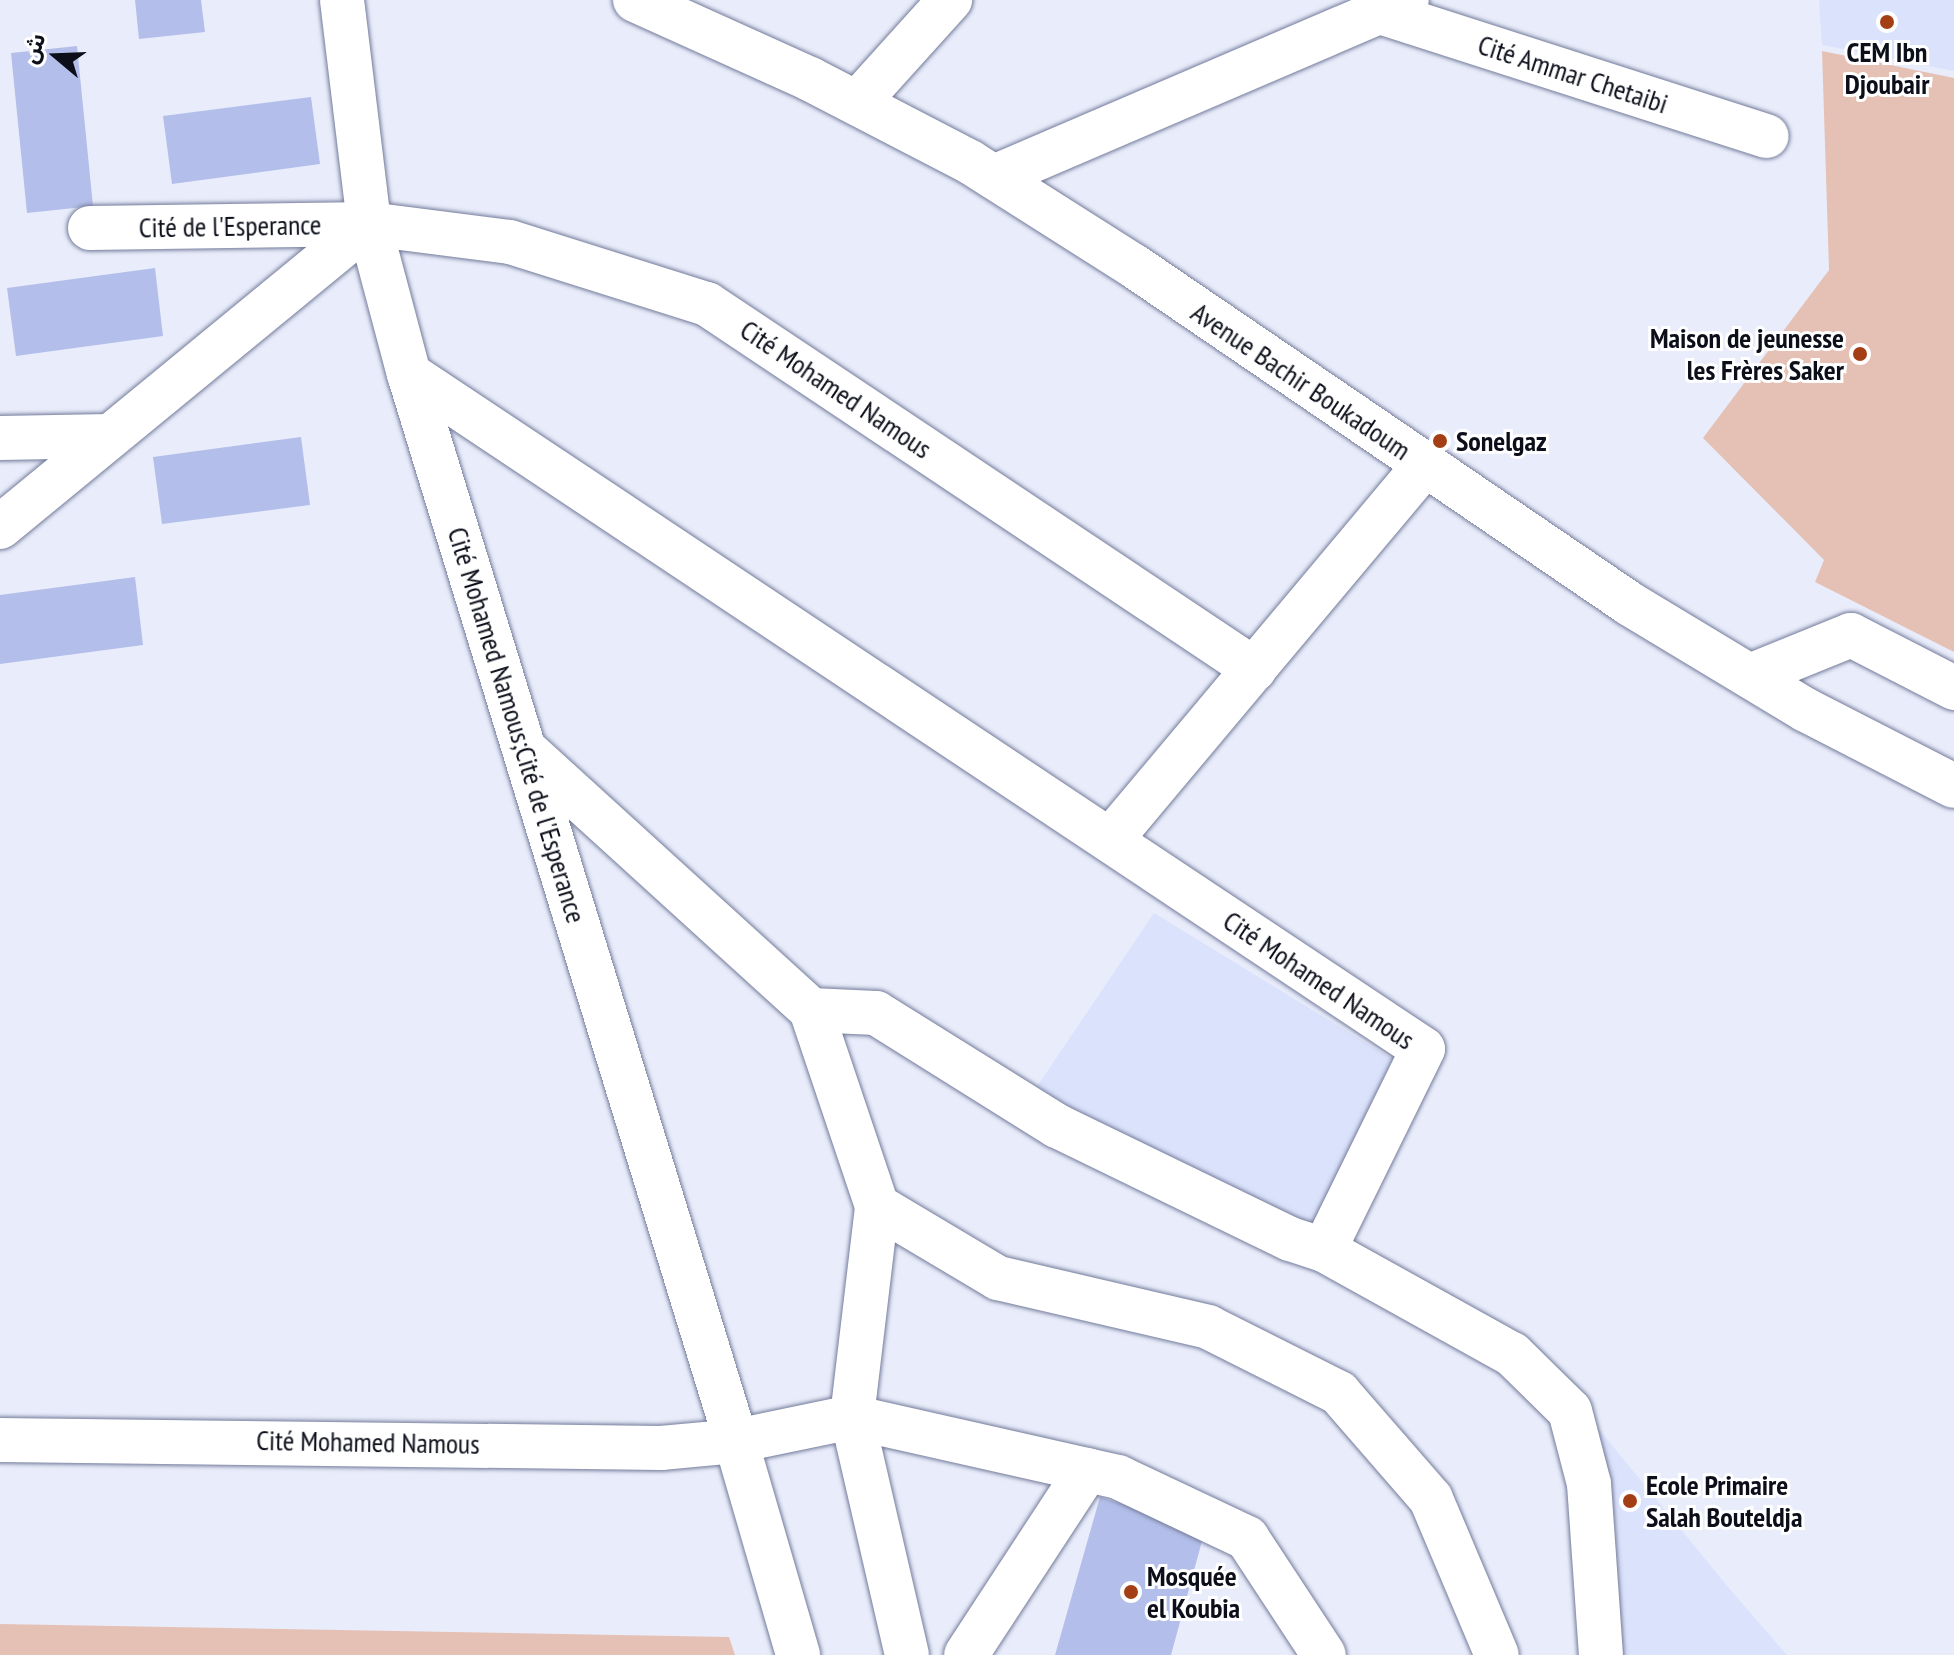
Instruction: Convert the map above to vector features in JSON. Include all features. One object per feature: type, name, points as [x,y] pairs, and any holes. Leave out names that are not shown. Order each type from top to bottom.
[{"type":"street","name":"Cité Mohamed Namous;Cité de l'Esperance","points":[[342,0],[369,224],[409,374],[736,1441]]},
{"type":"street","name":"Avenue Bachir Boukadoum","points":[[635,0],[857,103],[994,177],[1134,266],[1630,604],[1750,676],[1954,786]]},
{"type":"street","points":[[857,103],[950,0]]},
{"type":"street","points":[[994,177],[1393,6]]},
{"type":"street","name":"Cité Ammar Chetaibi","points":[[1393,6],[1767,136]]},
{"type":"street","name":"Cité de l'Esperance","points":[[90,228],[369,224]]},
{"type":"street","points":[[0,527],[369,224]]},
{"type":"street","name":"Cité Mohamed Namous","points":[[369,224],[510,242],[707,304],[1254,669]]},
{"type":"street","name":"Cité Mohamed Namous","points":[[409,374],[1423,1049],[1324,1250]]},
{"type":"street","points":[[0,438],[110,436]]},
{"type":"street","points":[[1111,839],[1425,465]]},
{"type":"street","points":[[1750,676],[1851,635],[1954,688]]},
{"type":"street","points":[[525,750],[811,1010],[877,1206],[852,1417],[907,1655]]},
{"type":"street","points":[[811,1010],[876,1013],[1057,1126],[1290,1239],[1324,1250],[1512,1354],[1570,1411],[1589,1484],[1601,1655]]},
{"type":"street","points":[[877,1206],[998,1278],[1208,1327],[1339,1393],[1431,1499],[1497,1655]]},
{"type":"street","name":"Cité Mohamed Namous","points":[[0,1440],[661,1448],[736,1441],[852,1417],[1118,1477],[1247,1538],[1324,1655]]},
{"type":"street","points":[[736,1441],[798,1655]]},
{"type":"street","points":[[966,1655],[1087,1470]]},
{"type":"shaded area","name":"CEM Ibn Djoubair","points":[[1819,0],[1954,0],[1954,71],[1822,45]]},
{"type":"shaded area","name":"Maison de jeunesse les Frères Saker","points":[[1822,51],[1954,78],[1954,652],[1815,582],[1824,560],[1703,438],[1829,270]]},
{"type":"shaded area","points":[[1154,913],[1407,1068],[1318,1241],[1036,1088]]},
{"type":"shaded area","name":"Ecole Primaire Salah Bouteldja","points":[[1597,1427],[1728,1587],[1787,1655],[1612,1655]]},
{"type":"shaded area","points":[[0,1624],[729,1637],[735,1655],[0,1655]]},
{"type":"building","points":[[135,0],[201,0],[205,32],[139,39]]},
{"type":"building","points":[[77,46],[93,206],[27,213],[11,53]]},
{"type":"building","points":[[311,97],[320,164],[172,184],[163,116]]},
{"type":"building","points":[[155,268],[163,336],[16,356],[7,288]]},
{"type":"building","points":[[301,437],[310,505],[162,524],[153,457]]},
{"type":"building","points":[[135,577],[143,645],[0,664],[0,595]]},
{"type":"building","name":"Mosquée el Koubia","points":[[1100,1497],[1205,1530],[1171,1655],[1055,1655]]},
{"type":"place","name":"CEM Ibn Djoubair","points":[[1887,22]]},
{"type":"place","name":"Maison de jeunesse les Frères Saker","points":[[1860,354]]},
{"type":"place","name":"Sonelgaz","points":[[1440,441]]},
{"type":"place","name":"Ecole Primaire Salah Bouteldja","points":[[1630,1501]]},
{"type":"place","name":"Mosquée el Koubia","points":[[1131,1592]]}]
